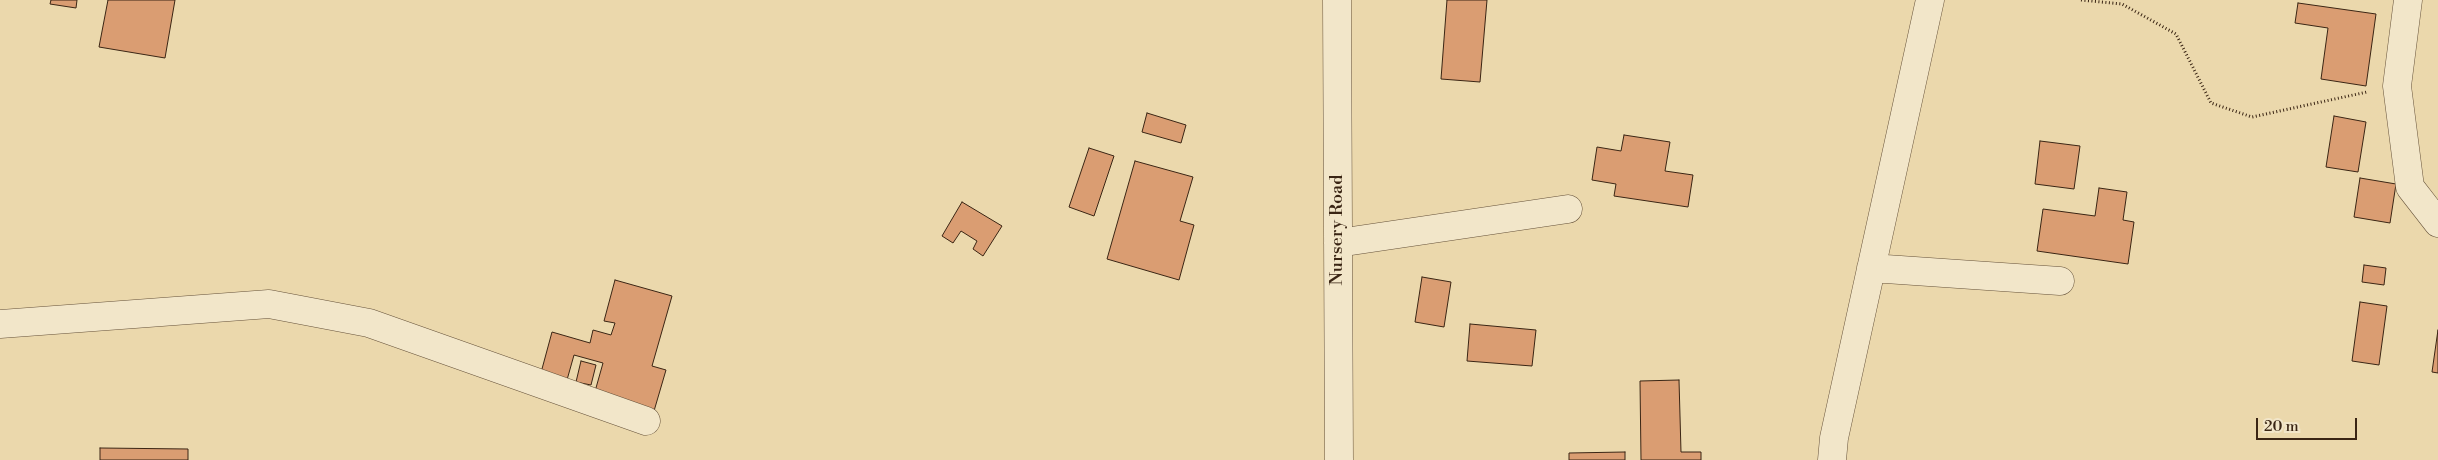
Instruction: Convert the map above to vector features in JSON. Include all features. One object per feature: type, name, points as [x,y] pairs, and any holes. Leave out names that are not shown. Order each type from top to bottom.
[{"type":"street","name":"Nursery Road","points":[[1337,0],[1340,460]]},
{"type":"street","points":[[1832,460],[1834,438],[1930,0]]},
{"type":"street","points":[[2408,0],[2397,86],[2410,187],[2438,223]]},
{"type":"street","points":[[1338,243],[1568,209]]},
{"type":"street","points":[[1872,268],[2060,281]]},
{"type":"street","points":[[0,324],[268,304],[369,323],[646,421]]},
{"type":"path","points":[[2081,0],[2122,4],[2176,34],[2212,103],[2252,117],[2397,86]]},
{"type":"building","points":[[51,0],[77,0],[76,8],[50,4]]},
{"type":"building","points":[[108,0],[175,0],[165,58],[99,47]]},
{"type":"building","points":[[1447,0],[1487,0],[1480,82],[1441,79]]},
{"type":"building","points":[[2298,3],[2376,14],[2366,86],[2321,79],[2328,28],[2295,23]]},
{"type":"building","points":[[1147,113],[1186,125],[1181,143],[1142,132]]},
{"type":"building","points":[[2334,116],[2366,122],[2358,172],[2326,167]]},
{"type":"building","points":[[1624,135],[1670,142],[1665,171],[1693,175],[1688,207],[1614,196],[1616,184],[1592,180],[1597,147],[1621,151]]},
{"type":"building","points":[[2040,141],[2080,146],[2074,189],[2035,184]]},
{"type":"building","points":[[1089,148],[1114,156],[1094,216],[1069,207]]},
{"type":"building","points":[[1135,161],[1193,177],[1180,221],[1194,225],[1179,280],[1107,259]]},
{"type":"building","points":[[2360,178],[2396,184],[2390,223],[2354,217]]},
{"type":"building","points":[[2099,188],[2127,192],[2123,220],[2134,222],[2128,264],[2037,251],[2043,209],[2095,216]]},
{"type":"building","points":[[962,202],[1002,226],[983,256],[973,249],[977,241],[961,231],[953,243],[942,236]]},
{"type":"building","points":[[2364,265],[2386,268],[2384,285],[2362,282]]},
{"type":"building","points":[[1422,277],[1451,282],[1444,327],[1415,322]]},
{"type":"building","points":[[615,280],[672,296],[652,366],[666,370],[654,411],[594,395],[603,363],[574,355],[565,387],[539,380],[552,332],[590,343],[593,330],[611,335],[615,323],[604,321]]},
{"type":"building","points":[[2360,302],[2387,306],[2379,365],[2352,361]]},
{"type":"building","points":[[1470,324],[1536,330],[1532,366],[1467,361]]},
{"type":"building","points":[[2438,330],[2438,373],[2432,372]]},
{"type":"building","points":[[581,361],[596,365],[591,385],[576,382]]},
{"type":"building","points":[[1679,380],[1681,452],[1701,452],[1701,460],[1641,460],[1640,381]]},
{"type":"building","points":[[100,448],[188,449],[188,460],[100,460]]},
{"type":"building","points":[[1625,452],[1625,460],[1569,460],[1569,453]]}]
